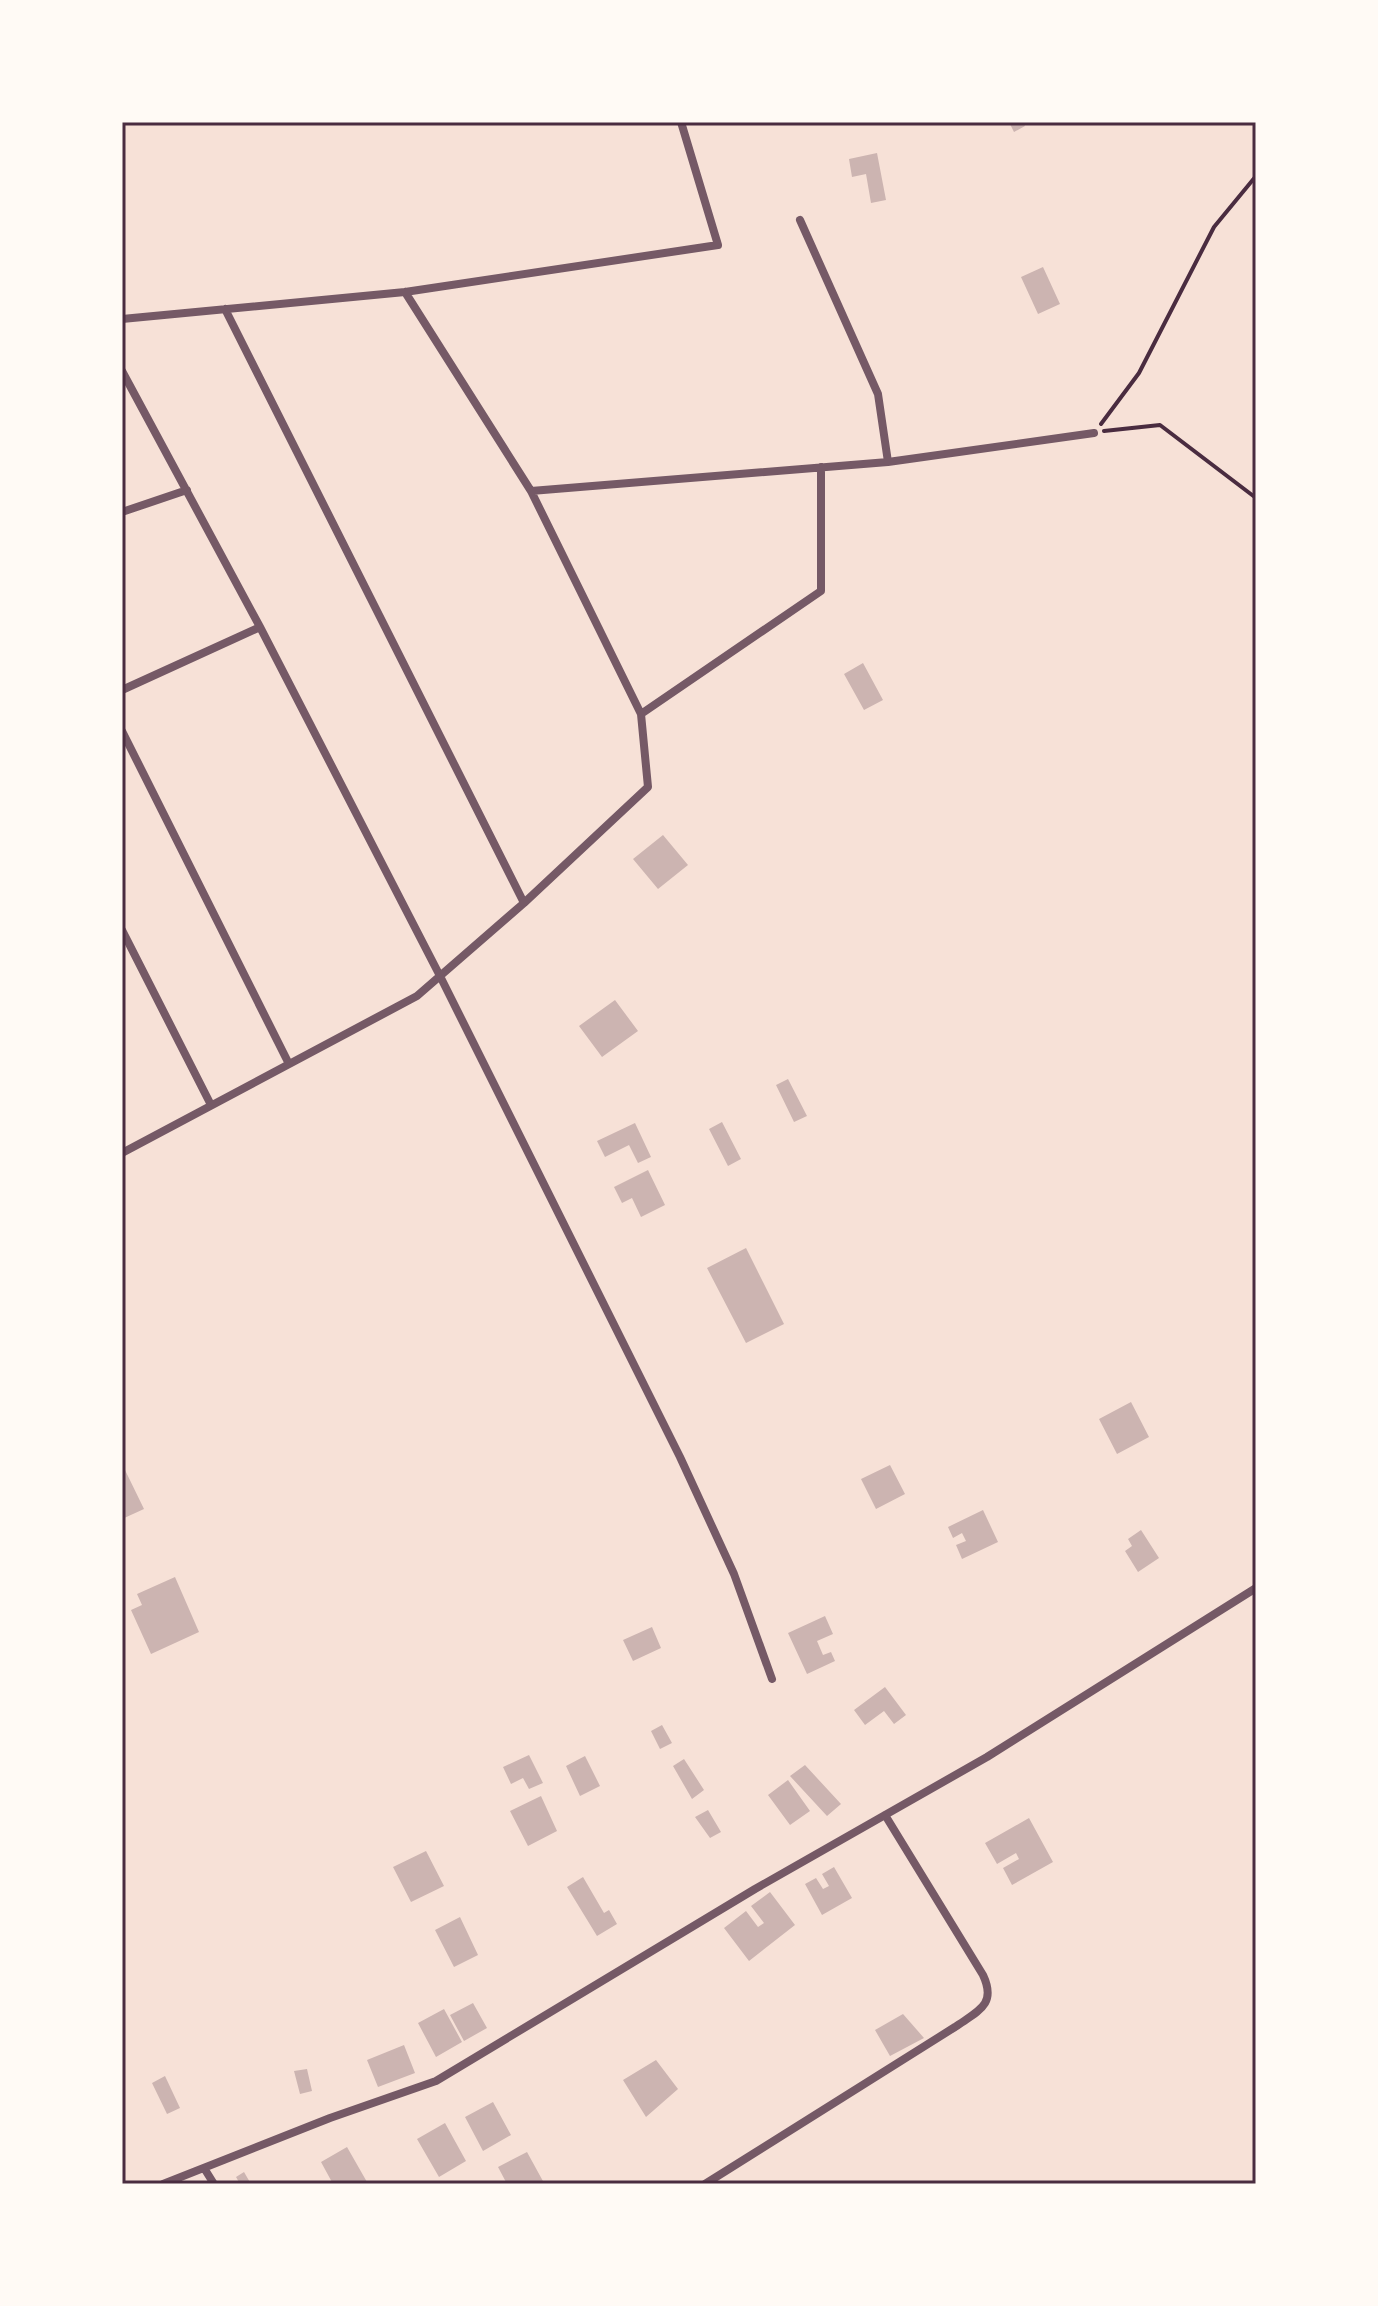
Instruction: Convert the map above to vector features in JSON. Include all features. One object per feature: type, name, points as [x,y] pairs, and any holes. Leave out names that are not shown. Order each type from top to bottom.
[{"type":"street","points":[[122,319],[405,292],[718,245],[681,122]]},
{"type":"street","points":[[800,220],[878,394],[888,462]]},
{"type":"street","points":[[123,1150],[417,996],[524,903],[648,787],[641,714],[531,491],[405,292]]},
{"type":"street","points":[[225,309],[524,903]]},
{"type":"street","points":[[122,371],[260,627],[440,976],[680,1457],[734,1574],[772,1679]]},
{"type":"street","points":[[531,491],[888,462],[1094,433]]},
{"type":"street","points":[[641,714],[821,591],[821,467]]},
{"type":"street","points":[[122,512],[187,490]]},
{"type":"street","points":[[122,690],[260,627]]},
{"type":"street","points":[[122,731],[289,1064]]},
{"type":"street","points":[[122,930],[211,1105]]},
{"type":"street","points":[[163,2184],[330,2118],[436,2081],[755,1889],[987,1757],[1256,1588]]},
{"type":"street","points":[[705,2184],[955,2027],[982,2009],[987,2001],[990,1989],[983,1975],[885,1815]]},
{"type":"street","points":[[204,2168],[214,2184]]},
{"type":"path","points":[[1094,433],[1139,373],[1214,227],[1256,176]]},
{"type":"path","points":[[1094,433],[1160,425],[1256,498]]},
{"type":"building","points":[[1009,122],[1023,122],[1025,126],[1014,132]]},
{"type":"building","points":[[877,153],[886,200],[871,203],[866,174],[852,177],[849,159]]},
{"type":"building","points":[[1043,267],[1060,304],[1038,314],[1021,277]]},
{"type":"building","points":[[863,663],[883,700],[864,710],[844,674]]},
{"type":"building","points":[[663,835],[688,865],[658,889],[633,859]]},
{"type":"building","points":[[615,1000],[638,1031],[602,1057],[579,1026]]},
{"type":"building","points":[[788,1079],[807,1116],[794,1122],[776,1085]]},
{"type":"building","points":[[722,1122],[741,1159],[728,1166],[709,1129]]},
{"type":"building","points":[[635,1123],[651,1157],[638,1163],[629,1145],[605,1157],[597,1141]]},
{"type":"building","points":[[648,1170],[665,1205],[641,1217],[632,1198],[622,1203],[614,1187]]},
{"type":"building","points":[[746,1248],[784,1324],[746,1343],[707,1268]]},
{"type":"building","points":[[1131,1402],[1149,1437],[1117,1454],[1099,1419]]},
{"type":"building","points":[[890,1465],[905,1494],[876,1509],[861,1479]]},
{"type":"building","points":[[125,1470],[144,1509],[122,1519],[122,1471]]},
{"type":"building","points":[[983,1510],[998,1542],[962,1559],[956,1545],[966,1541],[962,1533],[953,1538],[948,1527]]},
{"type":"building","points":[[1141,1530],[1159,1558],[1138,1572],[1125,1551],[1132,1546],[1128,1539]]},
{"type":"building","points":[[175,1577],[199,1632],[151,1654],[131,1610],[142,1605],[137,1594]]},
{"type":"building","points":[[825,1616],[833,1634],[817,1641],[823,1655],[831,1652],[835,1661],[807,1674],[788,1633]]},
{"type":"building","points":[[652,1627],[661,1648],[633,1661],[623,1640]]},
{"type":"building","points":[[885,1687],[906,1715],[894,1724],[884,1711],[865,1725],[854,1710]]},
{"type":"building","points":[[662,1725],[672,1743],[660,1749],[651,1731]]},
{"type":"building","points":[[529,1755],[543,1783],[529,1789],[523,1778],[511,1784],[503,1767]]},
{"type":"building","points":[[585,1756],[600,1786],[580,1796],[566,1766]]},
{"type":"building","points":[[684,1759],[704,1790],[692,1799],[673,1766]]},
{"type":"building","points":[[805,1765],[841,1804],[827,1816],[790,1776]]},
{"type":"building","points":[[788,1780],[810,1811],[790,1825],[768,1795]]},
{"type":"building","points":[[541,1796],[557,1831],[528,1846],[510,1811]]},
{"type":"building","points":[[708,1810],[721,1832],[710,1838],[695,1817]]},
{"type":"building","points":[[1029,1818],[1053,1862],[1012,1885],[1003,1868],[1019,1859],[1016,1853],[997,1864],[985,1843]]},
{"type":"building","points":[[426,1851],[444,1886],[411,1902],[393,1867]]},
{"type":"building","points":[[834,1867],[852,1898],[822,1915],[805,1884],[816,1878],[823,1889],[829,1886],[822,1874]]},
{"type":"building","points":[[583,1877],[604,1913],[609,1910],[617,1924],[597,1936],[567,1887]]},
{"type":"building","points":[[770,1892],[795,1925],[749,1961],[724,1928],[746,1911],[758,1927],[764,1923],[751,1906]]},
{"type":"building","points":[[460,1917],[478,1955],[454,1967],[435,1930]]},
{"type":"building","points":[[473,2003],[487,2028],[464,2041],[450,2015]]},
{"type":"building","points":[[444,2009],[462,2042],[436,2057],[418,2023]]},
{"type":"building","points":[[903,2014],[924,2038],[890,2056],[875,2030]]},
{"type":"building","points":[[404,2045],[415,2073],[378,2087],[367,2060]]},
{"type":"building","points":[[656,2060],[678,2089],[646,2117],[623,2080]]},
{"type":"building","points":[[307,2069],[312,2091],[300,2094],[294,2071]]},
{"type":"building","points":[[165,2076],[180,2108],[167,2114],[152,2083]]},
{"type":"building","points":[[493,2102],[511,2135],[483,2151],[465,2117]]},
{"type":"building","points":[[445,2123],[466,2161],[439,2177],[417,2139]]},
{"type":"building","points":[[347,2147],[367,2182],[364,2184],[333,2184],[321,2162]]},
{"type":"building","points":[[527,2152],[544,2183],[507,2184],[498,2167]]},
{"type":"building","points":[[244,2172],[251,2184],[240,2184],[236,2177]]}]
